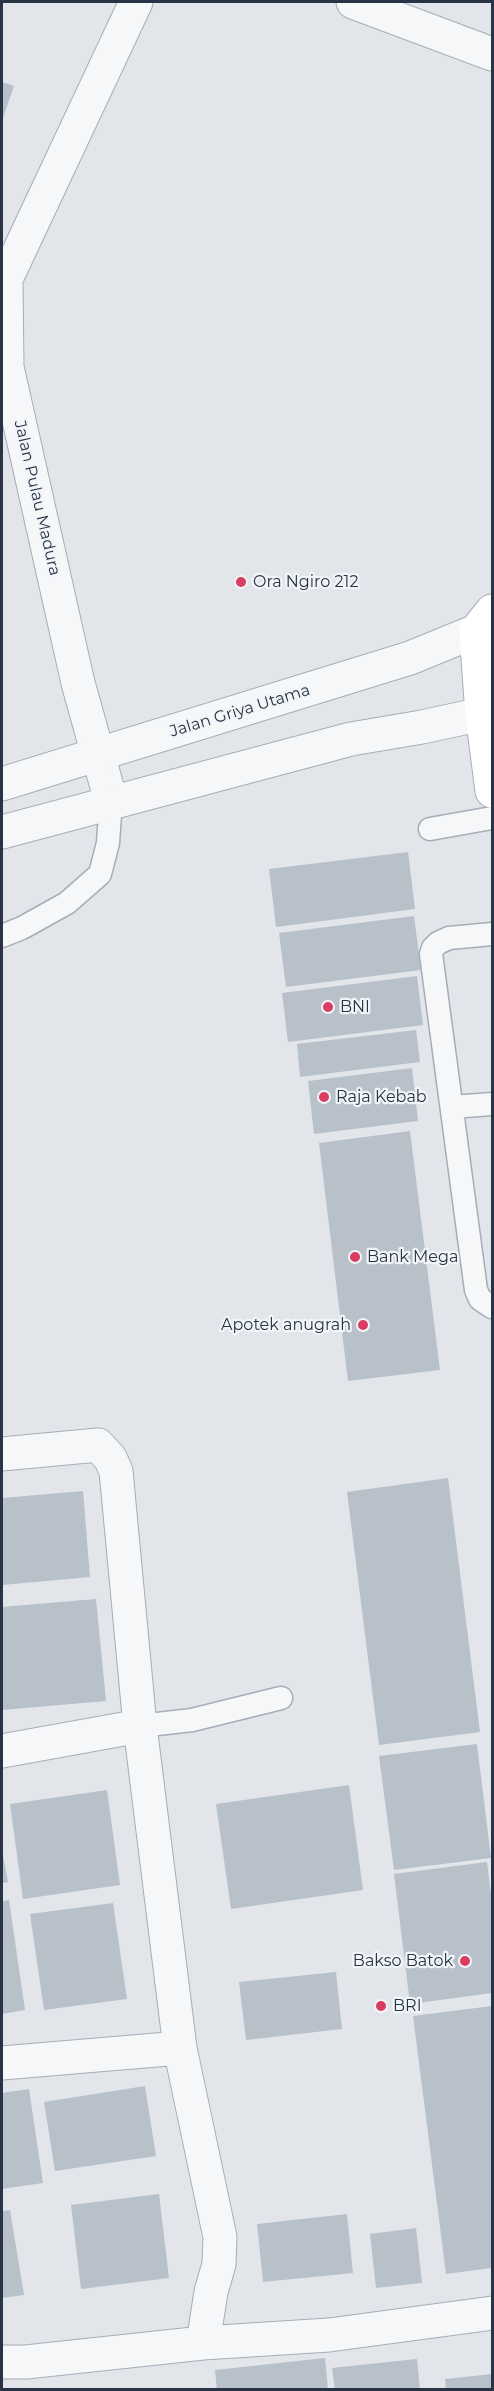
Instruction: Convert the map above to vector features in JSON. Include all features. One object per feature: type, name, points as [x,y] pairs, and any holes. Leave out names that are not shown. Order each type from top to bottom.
[{"type":"main road","points":[[484,621],[482,714],[492,791]]},
{"type":"street","name":"Jalan Pulau Madura","points":[[111,801],[78,683],[7,367],[6,279],[136,2]]},
{"type":"street","points":[[353,2],[492,54]]},
{"type":"street","name":"Jalan Griya Utama","points":[[2,784],[410,658],[484,621]]},
{"type":"street","points":[[2,832],[111,801],[351,739],[482,714]]},
{"type":"street","points":[[2,1454],[98,1445],[110,1458],[116,1471],[140,1726],[180,2048],[220,2237],[219,2264],[211,2292],[203,2343]]},
{"type":"street","points":[[2,1751],[140,1726]]},
{"type":"street","points":[[2,2063],[180,2048]]},
{"type":"street","points":[[2,2362],[26,2362],[203,2343],[329,2335],[492,2313]]},
{"type":"lane","points":[[2,936],[22,928],[67,903],[100,874],[108,843],[111,801]]},
{"type":"lane","points":[[430,829],[492,818]]},
{"type":"lane","points":[[492,934],[448,938],[438,943],[431,954],[476,1290],[480,1299],[492,1307]]},
{"type":"lane","points":[[452,1107],[492,1104]]},
{"type":"lane","points":[[140,1726],[192,1720],[281,1698]]},
{"type":"building","points":[[2,82],[14,86],[2,121]]},
{"type":"building","points":[[408,852],[415,909],[276,927],[269,869]]},
{"type":"building","points":[[414,916],[421,970],[286,987],[279,933]]},
{"type":"building","points":[[417,976],[423,1025],[288,1042],[282,993]]},
{"type":"building","points":[[416,1030],[420,1062],[300,1077],[297,1044]]},
{"type":"building","points":[[412,1068],[418,1121],[314,1134],[308,1081]]},
{"type":"building","points":[[410,1131],[440,1370],[348,1381],[319,1143]]},
{"type":"building","points":[[448,1478],[480,1732],[379,1745],[347,1492]]},
{"type":"building","points":[[83,1491],[90,1577],[2,1585],[2,1498]]},
{"type":"building","points":[[96,1599],[106,1701],[2,1710],[2,1607]]},
{"type":"building","points":[[477,1744],[491,1858],[394,1870],[379,1756]]},
{"type":"building","points":[[349,1785],[363,1890],[231,1909],[216,1804]]},
{"type":"building","points":[[107,1790],[120,1885],[23,1899],[10,1804]]},
{"type":"building","points":[[2,1850],[8,1882],[2,1883]]},
{"type":"building","points":[[487,1862],[492,1903],[492,1993],[410,2004],[394,1874]]},
{"type":"building","points":[[9,1900],[25,2010],[2,2014],[2,1901]]},
{"type":"building","points":[[113,1903],[127,1999],[44,2010],[30,1914]]},
{"type":"building","points":[[336,1972],[342,2029],[246,2040],[239,1982]]},
{"type":"building","points":[[492,2006],[492,2268],[446,2274],[413,2016]]},
{"type":"building","points":[[145,2086],[156,2156],[55,2171],[44,2102]]},
{"type":"building","points":[[29,2089],[43,2183],[2,2189],[2,2093]]},
{"type":"building","points":[[159,2194],[169,2278],[81,2289],[71,2205]]},
{"type":"building","points":[[10,2210],[24,2295],[2,2298],[2,2211]]},
{"type":"building","points":[[347,2214],[353,2273],[263,2282],[257,2224]]},
{"type":"building","points":[[416,2228],[422,2283],[376,2288],[370,2234]]},
{"type":"building","points":[[325,2358],[328,2390],[217,2390],[215,2370]]},
{"type":"building","points":[[417,2359],[420,2390],[335,2390],[332,2368]]},
{"type":"building","points":[[492,2374],[492,2390],[446,2390],[445,2379]]},
{"type":"place","name":"Ora Ngiro 212","points":[[241,582]]},
{"type":"place","name":"BNI","points":[[328,1007]]},
{"type":"place","name":"Raja Kebab","points":[[324,1097]]},
{"type":"place","name":"Bank Mega","points":[[355,1257]]},
{"type":"place","name":"Apotek anugrah","points":[[363,1325]]},
{"type":"place","name":"Bakso Batok","points":[[465,1961]]},
{"type":"place","name":"BRI","points":[[381,2006]]}]
